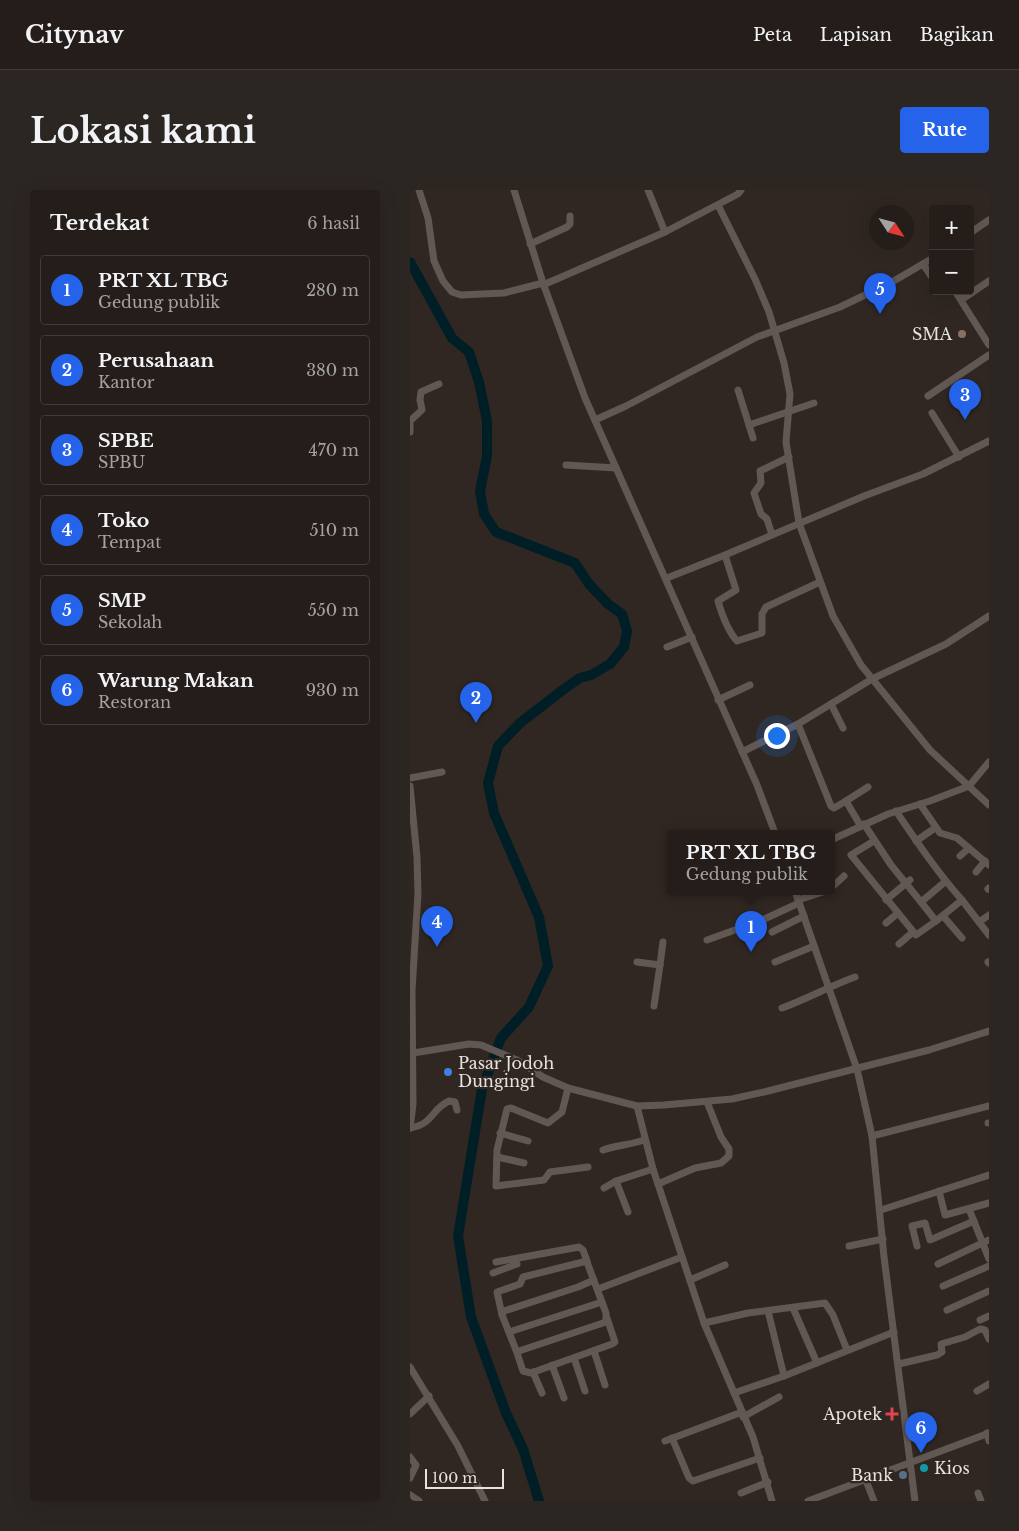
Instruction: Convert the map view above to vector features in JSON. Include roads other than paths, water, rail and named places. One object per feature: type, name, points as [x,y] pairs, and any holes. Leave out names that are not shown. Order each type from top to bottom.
[{"type":"street","points":[[419,190],[428,218],[434,261],[443,281],[452,292],[461,295],[504,293],[543,284],[665,232],[738,194],[741,190]]},
{"type":"street","points":[[514,190],[543,284],[595,420],[692,637],[774,830]]},
{"type":"street","points":[[648,190],[665,232]]},
{"type":"street","points":[[718,205],[755,279],[774,331],[790,385],[786,434],[799,524],[833,616],[872,679],[930,750],[989,804]]},
{"type":"street","points":[[530,244],[567,227],[570,224],[570,216]]},
{"type":"street","points":[[974,230],[989,220]]},
{"type":"street","points":[[595,420],[626,406],[730,350],[774,331],[840,307],[892,282],[929,260]]},
{"type":"street","points":[[923,264],[929,273]]},
{"type":"street","points":[[961,300],[989,281]]},
{"type":"street","points":[[958,295],[989,345]]},
{"type":"street","points":[[928,396],[989,355]]},
{"type":"street","points":[[410,432],[410,422],[422,410],[421,392],[439,384]]},
{"type":"street","points":[[738,390],[753,438]]},
{"type":"street","points":[[749,425],[814,403]]},
{"type":"street","points":[[932,413],[959,457]]},
{"type":"street","points":[[666,578],[922,474],[989,441]]},
{"type":"street","points":[[772,535],[767,519],[762,514],[754,493],[761,483],[760,470],[789,457]]},
{"type":"street","points":[[566,466],[616,468]]},
{"type":"street","points":[[726,555],[736,590],[718,600],[724,624],[730,628],[736,641],[762,633],[762,614],[768,606],[820,582]]},
{"type":"street","points":[[742,752],[798,724],[872,679],[946,644],[989,616]]},
{"type":"street","points":[[667,647],[692,637]]},
{"type":"street","points":[[718,700],[750,685]]},
{"type":"street","points":[[831,704],[843,728]]},
{"type":"street","points":[[798,724],[831,806],[834,808],[868,787]]},
{"type":"street","points":[[835,838],[896,811],[969,786],[989,763]]},
{"type":"street","points":[[410,778],[442,772]]},
{"type":"street","points":[[410,786],[414,858],[411,990],[413,1053],[410,1128],[426,1124],[441,1106],[449,1101],[455,1102],[457,1110]]},
{"type":"street","points":[[846,801],[874,841],[908,882],[936,921]]},
{"type":"street","points":[[920,804],[942,834],[953,836],[987,863],[976,872]]},
{"type":"street","points":[[896,811],[946,881],[989,934]]},
{"type":"street","points":[[916,841],[936,828]]},
{"type":"street","points":[[874,841],[851,855],[913,932],[919,935],[962,900]]},
{"type":"street","points":[[960,856],[969,848]]},
{"type":"street","points":[[835,884],[844,876]]},
{"type":"street","points":[[921,902],[946,881]]},
{"type":"street","points":[[886,900],[908,882]]},
{"type":"street","points":[[796,895],[856,1069],[872,1136],[894,1332],[916,1501]]},
{"type":"street","points":[[707,940],[760,921],[816,895]]},
{"type":"street","points":[[886,923],[898,913]]},
{"type":"street","points":[[979,922],[989,914]]},
{"type":"street","points":[[772,932],[804,916]]},
{"type":"street","points":[[943,916],[962,938]]},
{"type":"street","points":[[899,944],[913,932]]},
{"type":"street","points":[[654,1006],[663,942]]},
{"type":"street","points":[[775,962],[814,946]]},
{"type":"street","points":[[637,962],[660,965]]},
{"type":"street","points":[[782,1008],[804,1000],[827,986],[855,977]]},
{"type":"street","points":[[413,1053],[469,1044],[481,1045],[516,1060],[543,1077],[568,1088],[637,1106],[707,1102],[764,1092],[929,1050],[989,1031]]},
{"type":"street","points":[[568,1088],[562,1112],[548,1123],[511,1108],[507,1109],[500,1133],[496,1186],[544,1180],[550,1172],[588,1166]]},
{"type":"street","points":[[658,1184],[695,1168],[721,1163],[729,1156],[730,1149],[721,1137],[707,1102]]},
{"type":"street","points":[[637,1106],[644,1140],[704,1323],[760,1458],[772,1501]]},
{"type":"street","points":[[872,1136],[989,1106]]},
{"type":"street","points":[[500,1133],[528,1141]]},
{"type":"street","points":[[603,1150],[620,1144],[628,1146],[644,1140]]},
{"type":"street","points":[[497,1157],[524,1163]]},
{"type":"street","points":[[604,1188],[616,1181],[653,1169]]},
{"type":"street","points":[[881,1210],[989,1175]]},
{"type":"street","points":[[616,1181],[628,1212]]},
{"type":"street","points":[[938,1191],[945,1215],[989,1203]]},
{"type":"street","points":[[969,1209],[986,1241],[989,1259]]},
{"type":"street","points":[[918,1246],[912,1226],[925,1223],[930,1240],[974,1221]]},
{"type":"street","points":[[849,1246],[883,1239]]},
{"type":"street","points":[[938,1264],[986,1241]]},
{"type":"street","points":[[496,1262],[516,1261],[579,1247],[584,1250],[615,1342],[533,1372],[523,1371],[502,1315],[496,1293],[520,1284],[521,1279],[516,1261]]},
{"type":"street","points":[[598,1289],[682,1257]]},
{"type":"street","points":[[494,1273],[516,1261]]},
{"type":"street","points":[[521,1279],[587,1262]]},
{"type":"street","points":[[690,1280],[725,1265]]},
{"type":"street","points":[[943,1286],[989,1266]]},
{"type":"street","points":[[502,1315],[504,1311],[594,1280]]},
{"type":"street","points":[[947,1310],[989,1290]]},
{"type":"street","points":[[509,1332],[602,1302]]},
{"type":"street","points":[[704,1323],[748,1313],[824,1303],[833,1315],[847,1350]]},
{"type":"street","points":[[793,1308],[817,1362]]},
{"type":"street","points":[[768,1311],[784,1376]]},
{"type":"street","points":[[980,1320],[989,1316]]},
{"type":"street","points":[[516,1350],[519,1351],[591,1329],[603,1324],[607,1318]]},
{"type":"street","points":[[899,1364],[937,1355],[942,1352],[941,1344],[965,1337],[980,1329],[985,1330],[989,1339]]},
{"type":"street","points":[[734,1393],[784,1376],[894,1332]]},
{"type":"street","points":[[594,1350],[605,1384]]},
{"type":"street","points":[[574,1358],[585,1391]]},
{"type":"street","points":[[552,1365],[564,1398]]},
{"type":"street","points":[[410,1367],[458,1446],[485,1501]]},
{"type":"street","points":[[533,1372],[542,1393]]},
{"type":"street","points":[[977,1391],[989,1384]]},
{"type":"street","points":[[410,1414],[429,1396]]},
{"type":"street","points":[[760,1458],[693,1481],[689,1478],[669,1439],[743,1414],[779,1397]]},
{"type":"street","points":[[808,1501],[864,1478],[988,1436]]},
{"type":"street","points":[[410,1458],[416,1465],[410,1478]]},
{"type":"street","points":[[864,1478],[874,1501]]},
{"type":"street","points":[[741,1493],[768,1482]]},
{"type":"street","points":[[978,1493],[981,1501]]},
{"type":"street","points":[[410,1495],[419,1501]]},
{"type":"waterway","points":[[410,262],[452,338],[469,352],[479,382],[487,421],[487,456],[480,491],[484,514],[496,532],[575,563],[589,584],[608,604],[622,614],[627,631],[624,647],[610,664],[591,675],[580,678],[564,689],[520,723],[498,746],[488,783],[494,813],[539,917],[548,966],[529,1007],[501,1038],[482,1089],[458,1236],[471,1317],[506,1413],[523,1449],[539,1501]]},
{"type":"place","name":"SMP","points":[[880,314]]},
{"type":"place","name":"SMA","points":[[962,334]]},
{"type":"place","name":"SPBE","points":[[965,420]]},
{"type":"place","name":"Perusahaan","points":[[476,723]]},
{"type":"place","name":"Toko","points":[[437,947]]},
{"type":"place","name":"PRT XL TBG","points":[[751,952]]},
{"type":"place","name":"Pasar Jodoh Dungingi","points":[[448,1072]]},
{"type":"place","name":"Apotek","points":[[892,1414]]},
{"type":"place","name":"Warung Makan","points":[[921,1453]]},
{"type":"place","name":"Kios","points":[[924,1468]]},
{"type":"place","name":"Bank","points":[[903,1475]]}]
